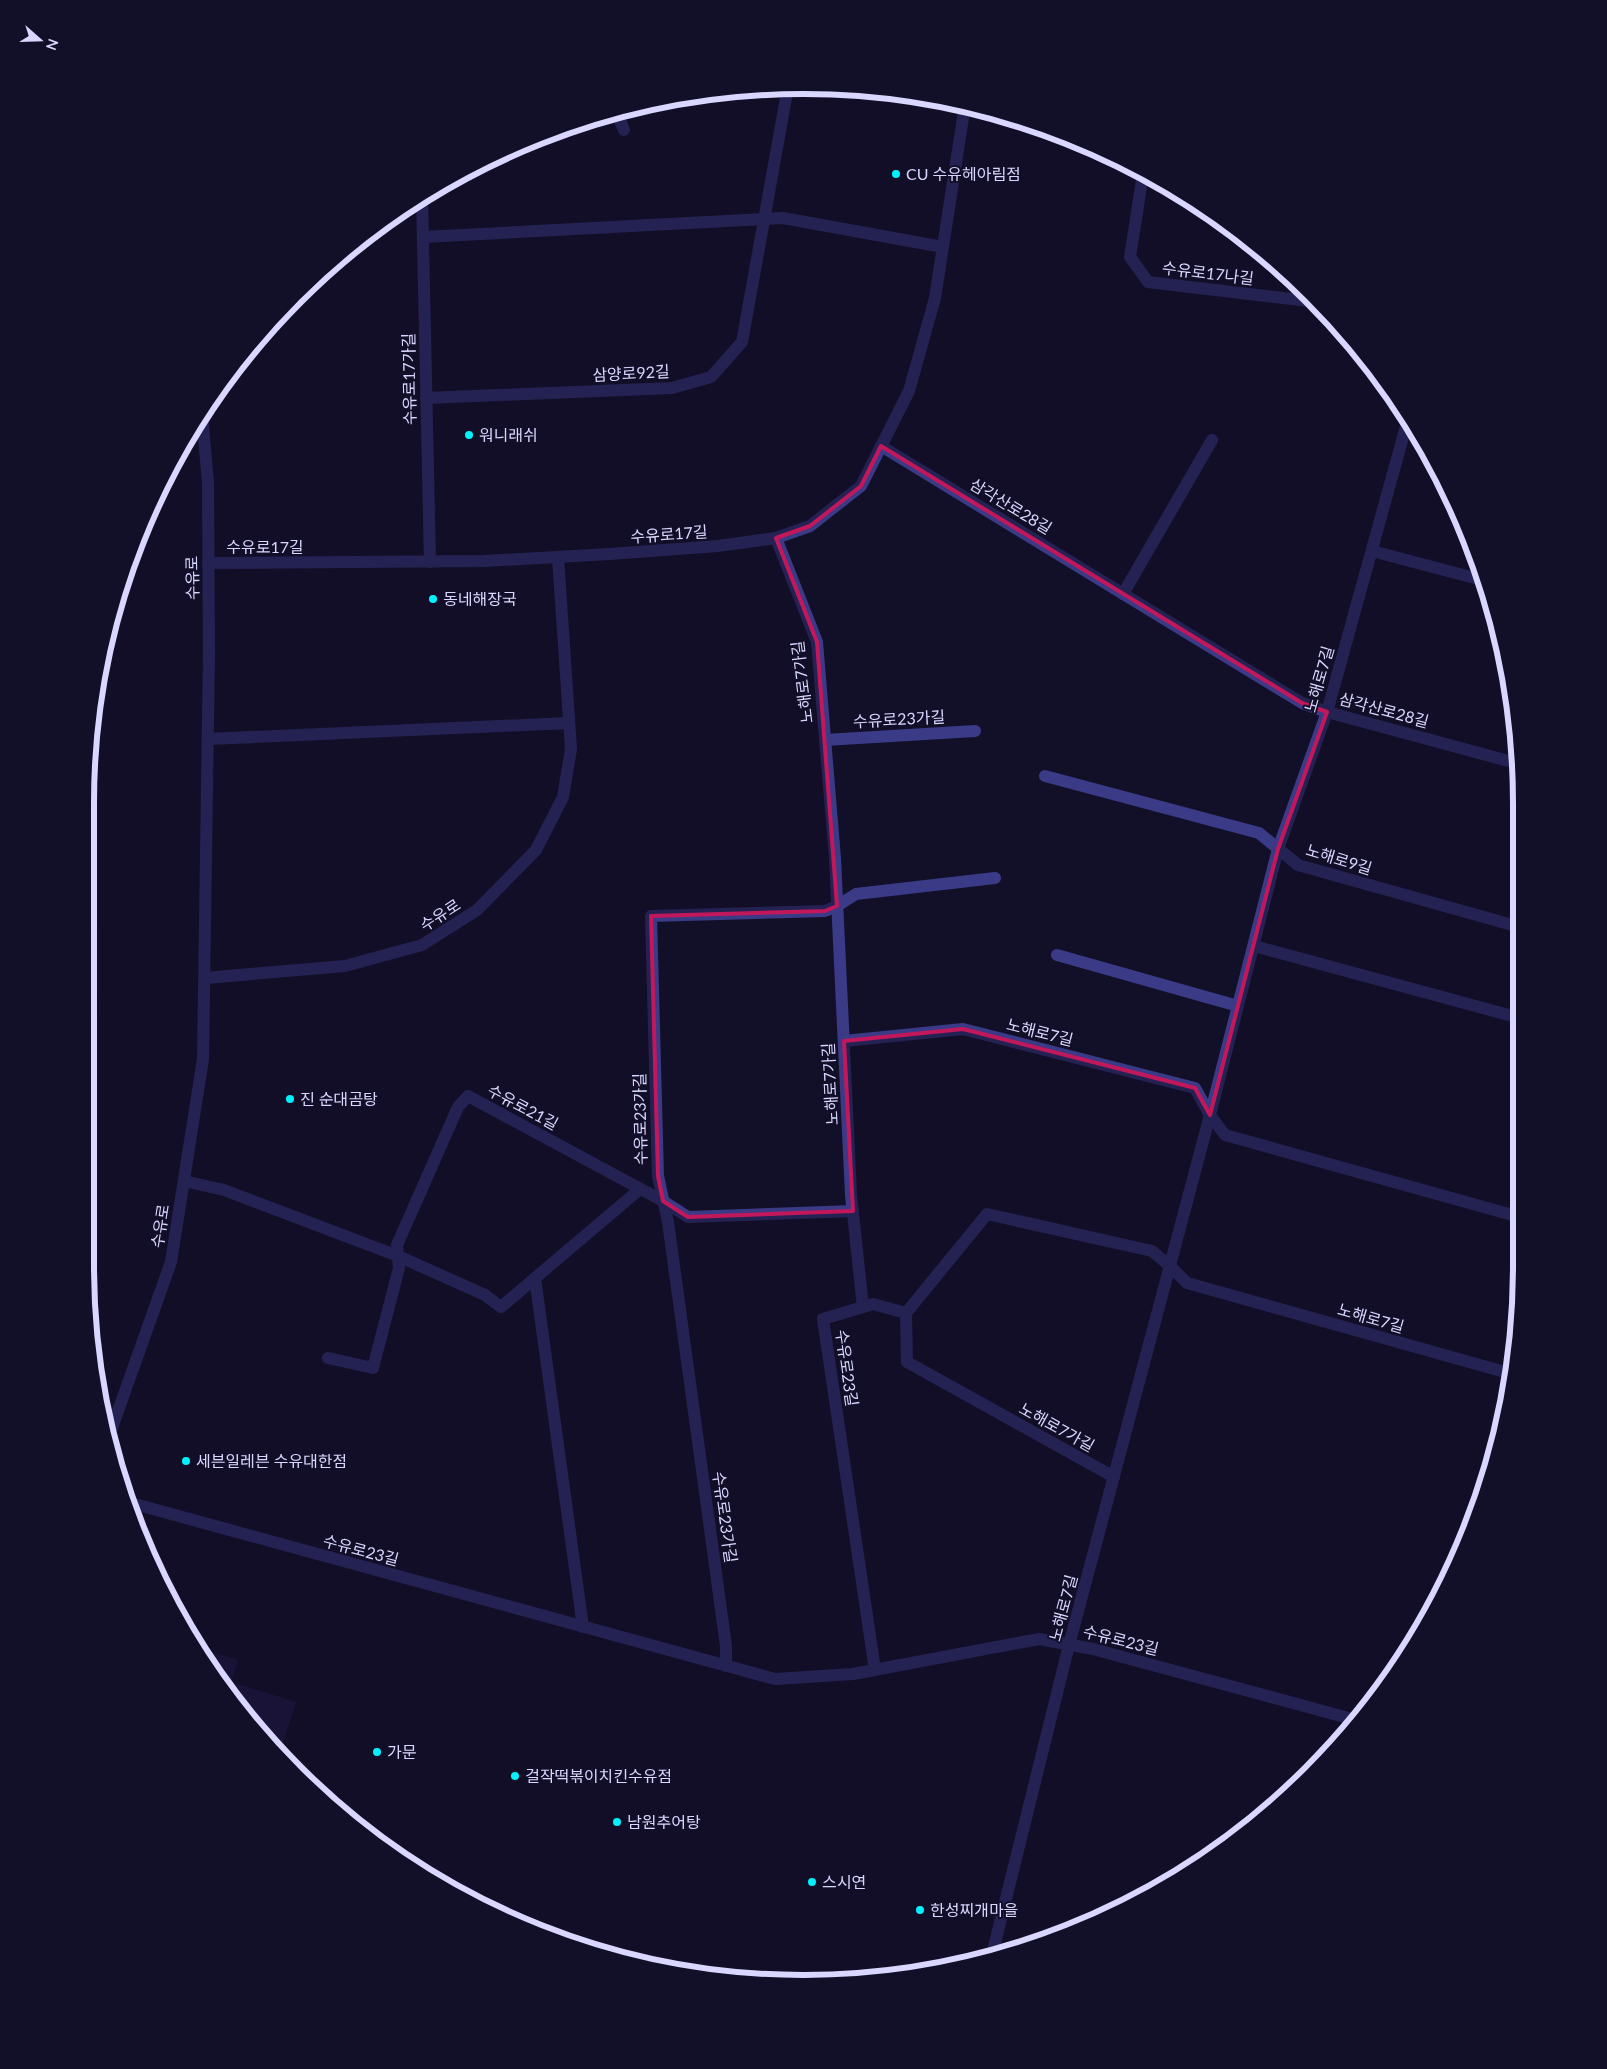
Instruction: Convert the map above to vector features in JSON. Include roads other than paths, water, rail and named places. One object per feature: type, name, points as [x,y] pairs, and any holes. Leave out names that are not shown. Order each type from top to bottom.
[{"type":"street","name":"삼양로92길","points":[[426,398],[672,388],[711,377],[742,342],[786,94]]},
{"type":"street","name":"수유로17길","points":[[208,563],[430,562],[558,557],[718,546],[776,538],[810,526],[861,486],[909,391],[935,298],[964,112]]},
{"type":"street","points":[[619,118],[624,130]]},
{"type":"street","name":"수유로17나길","points":[[1142,180],[1130,257],[1148,282],[1303,300]]},
{"type":"street","name":"수유로17가길","points":[[422,205],[430,562]]},
{"type":"street","points":[[423,237],[783,218],[943,247]]},
{"type":"street","name":"수유로","points":[[112,1426],[171,1262],[203,1059],[208,739],[208,482],[203,426]]},
{"type":"street","name":"노해로7길","points":[[993,1949],[1069,1644],[1210,1115],[1278,848],[1327,712],[1406,428]]},
{"type":"street","points":[[1123,594],[1212,440]]},
{"type":"street","name":"삼각산로28길","points":[[881,446],[1302,703],[1327,712],[1512,761]]},
{"type":"street","name":"노해로7가길","points":[[776,538],[817,642],[837,906],[852,1211],[863,1307]]},
{"type":"street","points":[[1372,551],[1477,579]]},
{"type":"street","name":"수유로","points":[[205,978],[345,966],[422,945],[477,910],[536,850],[563,797],[571,749],[558,557]]},
{"type":"street","points":[[208,739],[569,723]]},
{"type":"street","name":"수유로23가길","points":[[825,740],[976,731]]},
{"type":"street","name":"노해로9길","points":[[1044,776],[1259,833],[1298,865],[1513,925]]},
{"type":"street","name":"수유로23가길","points":[[726,1666],[726,1646],[668,1222],[658,1176],[651,916],[824,911],[837,906],[856,894],[995,878]]},
{"type":"street","points":[[1254,946],[1513,1016]]},
{"type":"street","points":[[1057,955],[1238,1006]]},
{"type":"street","name":"노해로7길","points":[[844,1042],[963,1029],[1195,1088],[1210,1115],[1225,1135],[1513,1215]]},
{"type":"street","name":"수유로21길","points":[[328,1358],[373,1368],[399,1268],[397,1245],[458,1108],[468,1096],[663,1201],[688,1217],[852,1211]]},
{"type":"street","points":[[184,1182],[224,1190],[398,1256],[485,1295],[502,1307],[640,1189]]},
{"type":"street","name":"노해로7길","points":[[906,1313],[987,1214],[1152,1251],[1187,1283],[1505,1372]]},
{"type":"street","points":[[535,1278],[582,1627]]},
{"type":"street","points":[[863,1307],[873,1304],[906,1313]]},
{"type":"street","name":"수유로23길","points":[[863,1307],[823,1318],[875,1670]]},
{"type":"street","name":"노해로7가길","points":[[906,1313],[907,1362],[1114,1477]]},
{"type":"street","name":"수유로23길","points":[[135,1504],[775,1679],[853,1674],[1039,1639],[1093,1649],[1350,1718]]},
{"type":"place","name":"CU 수유헤아림점","points":[[896,174]]},
{"type":"place","name":"워니래쉬","points":[[469,435]]},
{"type":"place","name":"동네해장국","points":[[433,599]]},
{"type":"place","name":"진 순대곰탕","points":[[290,1099]]},
{"type":"place","name":"세븐일레븐 수유대한점","points":[[186,1461]]},
{"type":"place","name":"가문","points":[[377,1752]]},
{"type":"place","name":"걸작떡볶이치킨수유점","points":[[515,1776]]},
{"type":"place","name":"남원추어탕","points":[[617,1822]]},
{"type":"place","name":"스시연","points":[[812,1882]]},
{"type":"place","name":"한성찌개마을","points":[[920,1910]]}]
